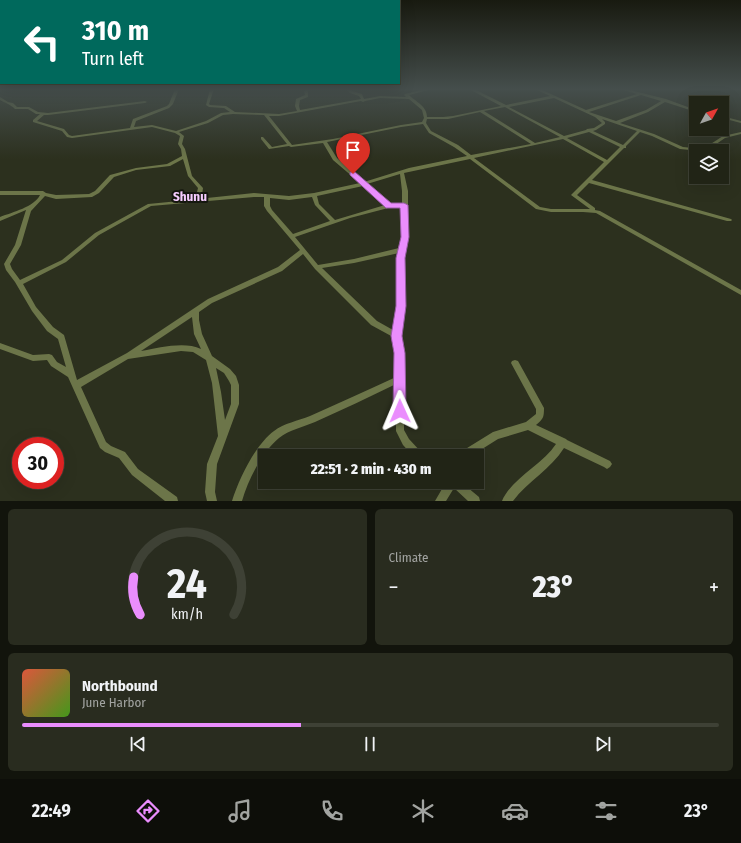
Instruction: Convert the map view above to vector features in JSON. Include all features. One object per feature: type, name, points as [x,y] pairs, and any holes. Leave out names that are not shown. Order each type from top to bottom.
[{"type":"street","points":[[39,112],[43,114],[71,112]]},
{"type":"street","points":[[132,128],[134,120],[155,112]]},
{"type":"street","points":[[43,114],[34,121],[63,130],[70,136],[156,126],[171,132],[176,132],[210,121],[221,115],[232,113],[266,116],[285,115],[295,112]]},
{"type":"street","points":[[424,112],[426,118],[424,123]]},
{"type":"street","points":[[426,118],[454,118],[476,112]]},
{"type":"street","points":[[483,112],[533,144]]},
{"type":"street","points":[[516,112],[607,162]]},
{"type":"street","points":[[589,112],[605,120],[640,130],[680,148],[698,150],[706,149],[729,135],[741,133]]},
{"type":"street","points":[[616,122],[643,112]]},
{"type":"street","points":[[266,116],[290,145]]},
{"type":"street","points":[[729,119],[741,122]]},
{"type":"street","points":[[19,283],[64,261],[97,234],[142,208],[154,204],[254,195],[289,198],[314,195],[363,184],[402,172],[472,158],[562,137],[600,126],[605,120]]},
{"type":"street","points":[[262,138],[271,148],[324,141],[404,125],[424,123]]},
{"type":"street","points":[[424,123],[430,132],[456,146],[504,180],[538,208],[547,211],[586,209],[598,212]]},
{"type":"street","points":[[588,130],[624,147]]},
{"type":"street","points":[[564,210],[573,201],[574,195],[640,130]]},
{"type":"street","points":[[176,132],[182,136],[180,144],[185,156],[189,173],[201,188],[200,196],[205,199]]},
{"type":"street","points":[[324,141],[335,159],[389,206]]},
{"type":"street","points":[[0,193],[41,192],[43,194],[56,197],[90,196],[97,192],[113,176],[141,168],[168,165],[185,156]]},
{"type":"street","points":[[402,172],[405,191],[405,237],[402,250],[401,306],[396,336],[400,353],[400,431],[406,442],[412,449]]},
{"type":"street","points":[[589,181],[730,220]]},
{"type":"street","points":[[43,194],[28,211],[18,245],[7,264],[9,270],[19,283],[34,309],[50,329],[61,336],[71,374],[103,445],[108,450],[122,455],[135,472],[173,501]]},
{"type":"street","points":[[314,195],[319,206],[334,222]]},
{"type":"street","points":[[267,196],[267,206],[270,211],[317,267],[374,323],[396,336]]},
{"type":"street","points":[[573,201],[598,212],[741,293]]},
{"type":"street","points":[[292,237],[334,222],[389,206],[404,205]]},
{"type":"street","points":[[0,219],[32,206]]},
{"type":"street","points":[[317,267],[354,261],[402,250]]},
{"type":"street","points":[[76,385],[127,356],[210,301],[280,269],[303,251]]},
{"type":"street","points":[[195,311],[195,330],[208,357],[214,377],[222,435]]},
{"type":"street","points":[[0,346],[33,358],[49,357],[54,364],[71,374]]},
{"type":"street","points":[[127,356],[181,348],[194,349],[208,357],[231,376],[236,385],[235,404],[212,464],[210,481],[212,501]]},
{"type":"street","points":[[474,449],[496,436],[528,426],[537,419],[541,412],[515,363]]},
{"type":"street","points":[[237,501],[262,451],[282,430],[333,408],[344,406],[399,379]]},
{"type":"street","points":[[528,426],[607,464]]},
{"type":"street","points":[[508,501],[514,490],[551,459],[563,442]]},
{"type":"street","points":[[440,501],[448,489]]},
{"type":"street","points":[[461,489],[475,501]]},
{"type":"district","name":"Shunu","points":[[190,196]]},
{"type":"route","points":[[353,174],[389,206],[404,205],[405,207],[405,237],[400,258],[402,270],[401,306],[396,336],[400,353],[400,411]]}]
